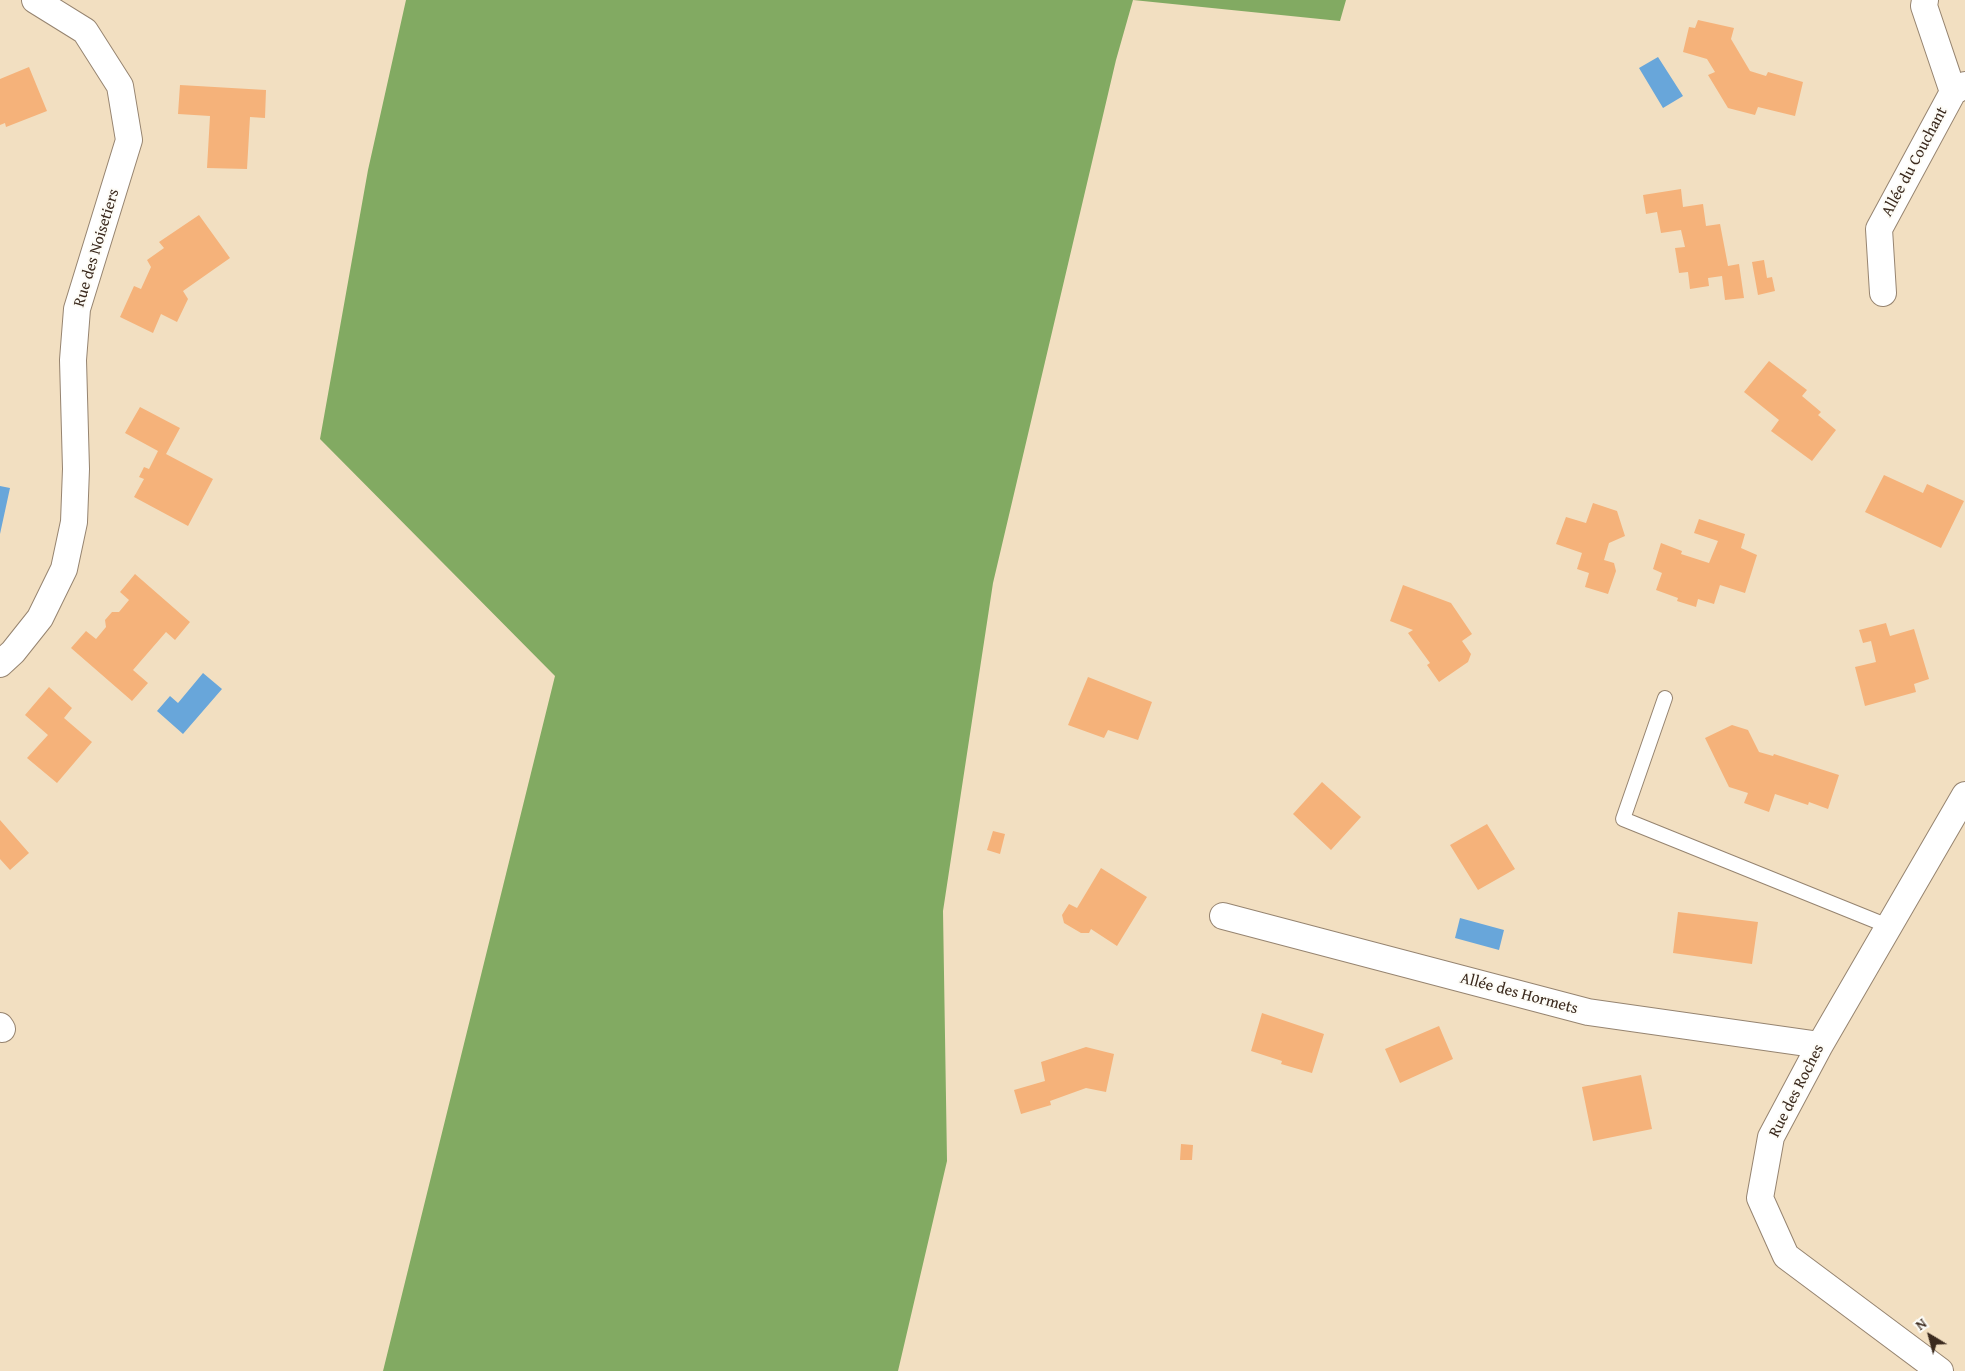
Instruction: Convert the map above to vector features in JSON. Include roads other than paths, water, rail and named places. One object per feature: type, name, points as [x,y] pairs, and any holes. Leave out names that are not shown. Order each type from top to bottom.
[{"type":"street","name":"Rue des Noisetiers","points":[[0,664],[13,652],[40,618],[64,569],[74,522],[76,469],[73,360],[77,309],[129,140],[120,86],[85,31],[35,0]]},
{"type":"street","name":"Allée du Couchant","points":[[1883,293],[1879,230],[1959,88],[1924,6],[1925,0]]},
{"type":"street","name":"Rue des Roches","points":[[1940,1371],[1786,1256],[1760,1198],[1772,1137],[1820,1045],[1965,794]]},
{"type":"street","name":"Allée des Hormets","points":[[1222,916],[1588,1012],[1820,1045]]},
{"type":"lane","points":[[1665,698],[1623,820],[1888,926]]},
{"type":"water","points":[[1658,57],[1683,96],[1663,108],[1639,68]]},
{"type":"water","points":[[0,486],[10,488],[0,534]]},
{"type":"water","points":[[203,673],[222,689],[183,734],[157,711],[170,696],[178,703]]},
{"type":"water","points":[[1460,918],[1504,930],[1499,950],[1455,938]]}]
